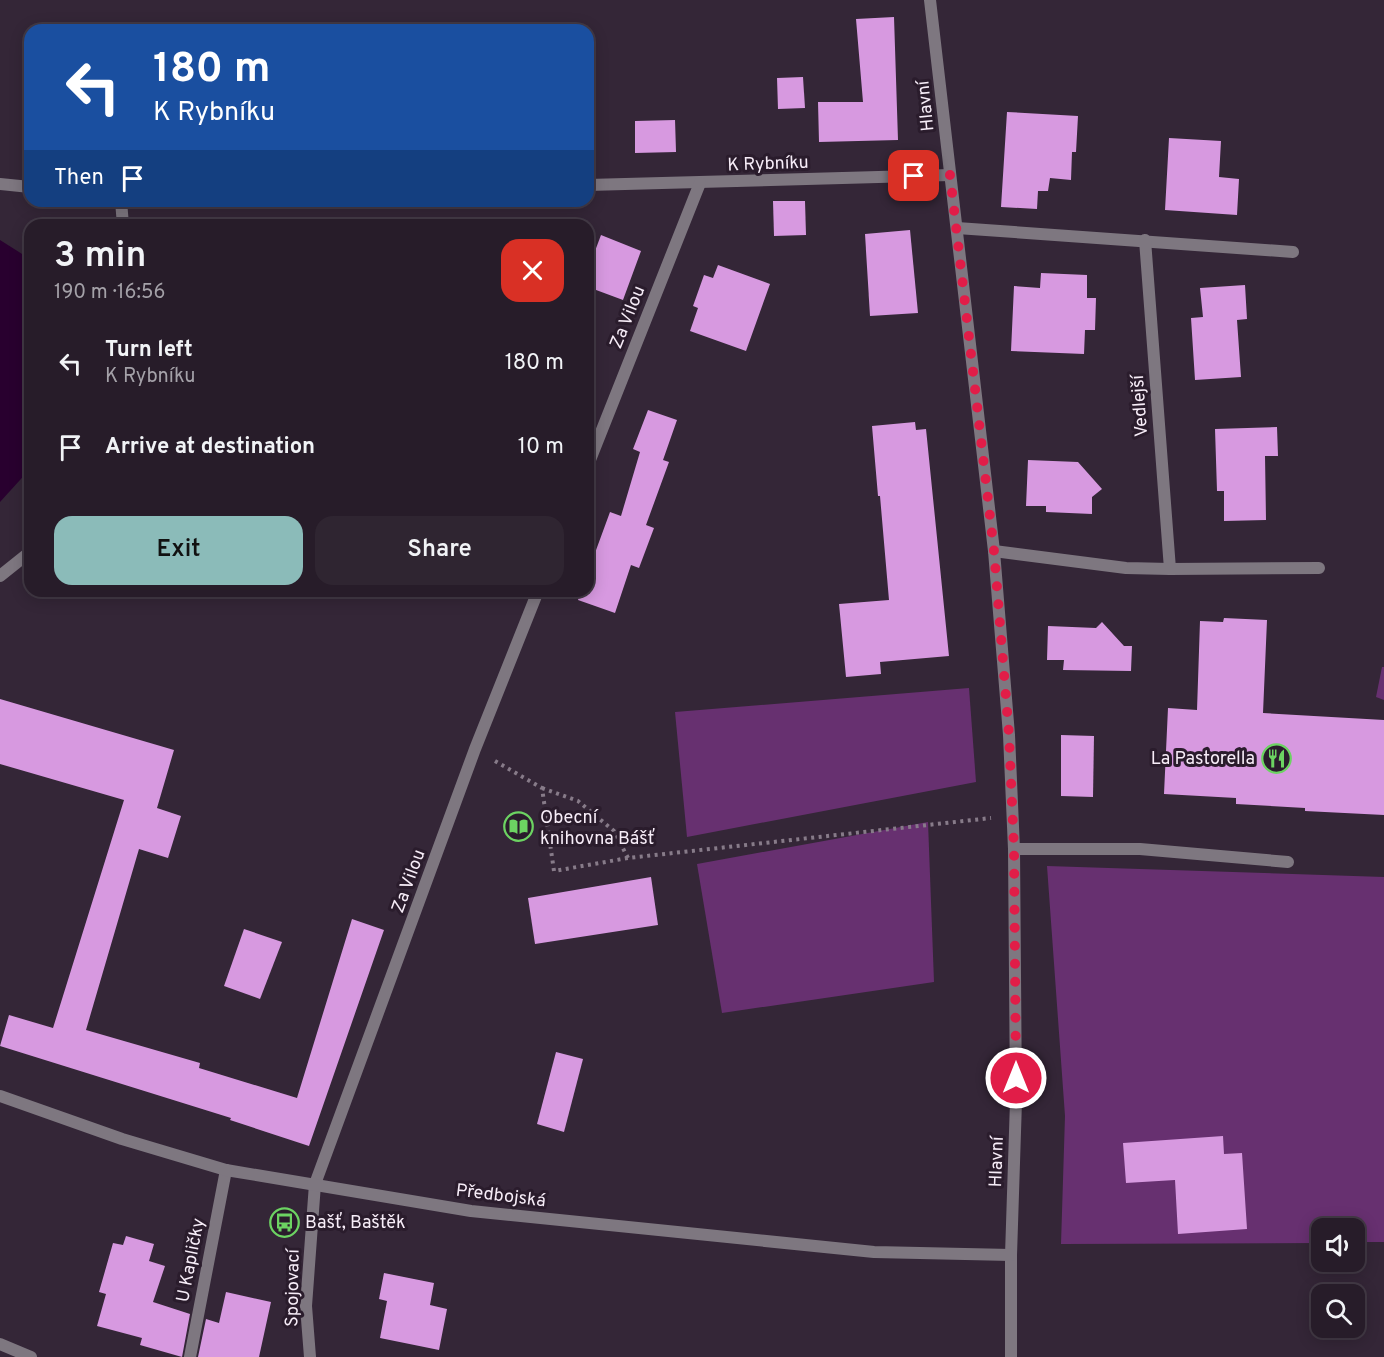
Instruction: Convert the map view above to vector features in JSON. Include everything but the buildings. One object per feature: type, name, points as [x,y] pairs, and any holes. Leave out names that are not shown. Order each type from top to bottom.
[{"type":"street","name":"Hlavní","points":[[930,0],[994,551],[1009,735],[1014,849],[1016,1101],[1011,1255],[1011,1357]]},
{"type":"street","name":"K Rybníku","points":[[594,185],[950,175]]},
{"type":"street","name":"Za Vilou","points":[[594,450],[700,183]]},
{"type":"street","points":[[0,184],[24,186]]},
{"type":"street","points":[[957,228],[1293,252]]},
{"type":"street","name":"Vedlejší","points":[[1145,240],[1170,569]]},
{"type":"street","points":[[994,551],[1126,568],[1319,568]]},
{"type":"street","points":[[0,576],[24,557]]},
{"type":"street","name":"Za Vilou","points":[[315,1184],[475,749],[536,597]]},
{"type":"street","points":[[1014,849],[1140,849],[1288,862]]},
{"type":"street","name":"Předbojská","points":[[0,1096],[122,1139],[226,1170],[471,1211],[874,1252],[1011,1255]]},
{"type":"street","name":"U Kapličky","points":[[190,1357],[226,1170]]},
{"type":"street","name":"Spojovací","points":[[310,1357],[306,1306],[315,1184]]},
{"type":"street","points":[[0,1344],[31,1357]]},
{"type":"path","points":[[475,749],[542,788],[578,801],[614,831],[628,858]]},
{"type":"path","points":[[542,788],[554,871],[628,858],[1012,815]]},
{"type":"shaded area","points":[[0,240],[24,255],[24,476],[0,502]]},
{"type":"shaded area","points":[[1382,667],[1384,667],[1384,700],[1376,697]]},
{"type":"shaded area","points":[[969,688],[976,782],[687,837],[675,712]]},
{"type":"shaded area","points":[[928,822],[934,982],[722,1013],[697,864]]},
{"type":"shaded area","points":[[1047,866],[1384,877],[1384,1242],[1365,1242],[1365,1218],[1311,1218],[1311,1243],[1061,1244],[1065,1116]]},
{"type":"place","name":"La Pastorella","points":[[1276,758]]},
{"type":"place","name":"Obecní knihovna Bášť","points":[[519,827]]},
{"type":"place","name":"Bašť, Baštěk","points":[[284,1222]]},
{"type":"route","points":[[914,176],[950,175],[994,551],[1009,735],[1014,849],[1016,1078]]}]
